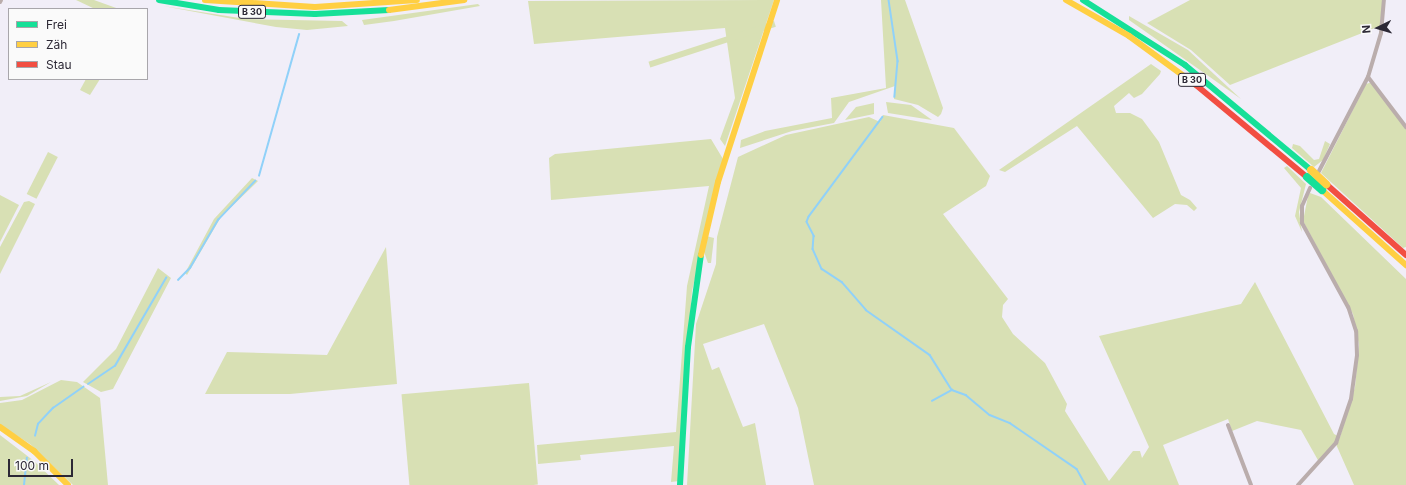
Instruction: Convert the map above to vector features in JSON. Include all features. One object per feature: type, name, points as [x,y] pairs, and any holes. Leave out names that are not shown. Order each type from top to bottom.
[{"type":"main road","name":"B 30","points":[[160,0],[256,13],[362,9],[464,0]]},
{"type":"main road","name":"B 30","points":[[205,0],[257,6],[345,10]]},
{"type":"main road","name":"B 30","points":[[362,9],[417,0]]},
{"type":"main road","points":[[680,484],[688,347],[699,259],[718,182],[777,0]]},
{"type":"main road","name":"B 30","points":[[1066,0],[1129,36],[1180,71],[1312,173]]},
{"type":"main road","name":"B 30","points":[[1083,0],[1185,65],[1312,173],[1324,187],[1406,265]]},
{"type":"main road","name":"B 30","points":[[1324,187],[1406,255]]},
{"type":"main road","points":[[0,427],[34,450],[68,485]]},
{"type":"street","points":[[1312,173],[1368,77],[1381,33],[1384,0]]},
{"type":"street","points":[[1368,77],[1406,127]]},
{"type":"street","points":[[1298,485],[1336,443],[1351,399],[1357,343],[1348,307],[1302,223],[1302,206],[1310,188]]},
{"type":"street","points":[[1228,425],[1251,485]]},
{"type":"green space","points":[[76,0],[94,0],[116,8],[93,8]]},
{"type":"green space","points":[[774,0],[725,146],[720,139],[735,98],[725,28],[534,44],[528,1]]},
{"type":"green space","points":[[881,0],[905,0],[943,108],[941,114],[938,117],[918,105],[894,99],[895,86],[849,102],[834,123],[792,131],[740,148],[741,140],[765,131],[832,118],[831,98],[886,88]]},
{"type":"green space","points":[[1190,0],[1383,0],[1380,26],[1230,85],[1191,50],[1147,23]]},
{"type":"green space","points":[[478,4],[480,6],[394,21],[364,25],[362,20]]},
{"type":"green space","points":[[163,6],[246,19],[342,21],[348,26],[307,30],[276,27]]},
{"type":"green space","points":[[1129,16],[1188,50],[1241,99],[1129,20]]},
{"type":"green space","points":[[774,21],[776,27],[650,67],[648,62]]},
{"type":"green space","points":[[1151,64],[1161,71],[1160,74],[1142,94],[1134,98],[1129,93],[1114,106],[1116,113],[1130,113],[1142,119],[1159,142],[1181,195],[1190,200],[1197,208],[1194,211],[1187,205],[1175,204],[1153,218],[1077,126],[1005,172],[999,170]]},
{"type":"green space","points":[[85,80],[99,80],[90,95],[80,90]]},
{"type":"green space","points":[[1372,82],[1406,129],[1406,247],[1403,248],[1321,173],[1366,84]]},
{"type":"green space","points":[[886,102],[911,105],[932,120],[888,113]]},
{"type":"green space","points":[[874,103],[874,114],[845,120],[856,107]]},
{"type":"green space","points":[[883,115],[954,128],[990,176],[986,186],[943,214],[1008,299],[1003,305],[1002,317],[1013,334],[1045,363],[1067,404],[1065,411],[1109,481],[1133,451],[1140,451],[1142,458],[1149,447],[1099,336],[1241,304],[1255,282],[1334,434],[1340,437],[1355,387],[1359,345],[1353,314],[1303,221],[1308,196],[1310,193],[1321,197],[1406,279],[1406,485],[1354,485],[1335,442],[1319,462],[1301,430],[1257,421],[1232,431],[1228,419],[1163,445],[1179,485],[814,485],[798,408],[764,324],[703,344],[712,370],[719,367],[743,427],[755,423],[766,485],[687,485],[696,324],[716,264],[717,237],[738,157],[786,135],[869,117],[880,122]]},
{"type":"green space","points":[[711,139],[723,159],[692,291],[679,481],[671,482],[674,446],[580,455],[581,460],[538,464],[537,445],[676,432],[687,286],[709,186],[551,200],[549,158],[555,154]]},
{"type":"green space","points":[[1325,141],[1330,144],[1323,160],[1314,167],[1292,148],[1293,144],[1300,146],[1314,160],[1319,159]]},
{"type":"green space","points":[[48,152],[58,157],[36,199],[27,194]]},
{"type":"green space","points":[[1287,166],[1306,184],[1299,212],[1302,232],[1295,216],[1301,188],[1284,168]]},
{"type":"green space","points":[[252,178],[258,181],[221,217],[187,275],[185,273],[214,219]]},
{"type":"green space","points":[[0,195],[19,205],[0,242]]},
{"type":"green space","points":[[29,201],[35,204],[0,274],[0,247],[24,202]]},
{"type":"green space","points":[[706,236],[714,238],[711,263],[708,263],[703,249]]},
{"type":"green space","points":[[386,247],[397,384],[290,394],[205,394],[227,352],[327,355]]},
{"type":"green space","points":[[158,268],[171,278],[113,389],[101,392],[83,382],[116,349]]},
{"type":"green space","points":[[61,380],[77,382],[100,398],[108,485],[73,485],[30,444],[0,425],[0,403],[22,400]]},
{"type":"green space","points":[[51,382],[27,396],[0,401],[0,397],[20,396]]},
{"type":"green space","points":[[529,383],[538,485],[409,485],[401,394]]},
{"type":"green space","points":[[0,435],[34,461],[59,485],[0,485]]},
{"type":"waterway","points":[[889,0],[898,61],[895,97]]},
{"type":"waterway","points":[[259,176],[299,35]]},
{"type":"waterway","points":[[883,117],[809,217],[807,222],[814,236],[813,249],[822,269],[842,282],[866,310],[930,355],[952,390]]},
{"type":"waterway","points":[[178,280],[190,268],[218,220],[255,181]]},
{"type":"waterway","points":[[88,384],[115,366],[166,278]]},
{"type":"waterway","points":[[35,436],[38,424],[53,408],[83,387]]},
{"type":"waterway","points":[[932,401],[952,390],[966,395],[990,415],[1010,423],[1077,469],[1086,485]]},
{"type":"waterway","points":[[24,485],[27,458]]},
{"type":"traffic: fast","points":[[159,0],[219,10],[315,14],[389,10]]},
{"type":"traffic: fast","points":[[1083,0],[1185,65],[1311,170]]},
{"type":"traffic: fast","points":[[1307,177],[1322,190]]},
{"type":"traffic: fast","points":[[680,485],[688,347],[701,255]]},
{"type":"traffic: slow","points":[[205,0],[315,7],[417,0]]},
{"type":"traffic: slow","points":[[389,10],[464,0]]},
{"type":"traffic: slow","points":[[701,255],[718,182],[777,0]]},
{"type":"traffic: slow","points":[[1066,0],[1129,36],[1196,85]]},
{"type":"traffic: slow","points":[[1311,170],[1326,184]]},
{"type":"traffic: slow","points":[[1322,190],[1406,265]]},
{"type":"traffic: slow","points":[[0,427],[34,451],[68,485]]},
{"type":"traffic: jam","points":[[1196,85],[1307,177]]},
{"type":"traffic: jam","points":[[1326,184],[1406,255]]}]
